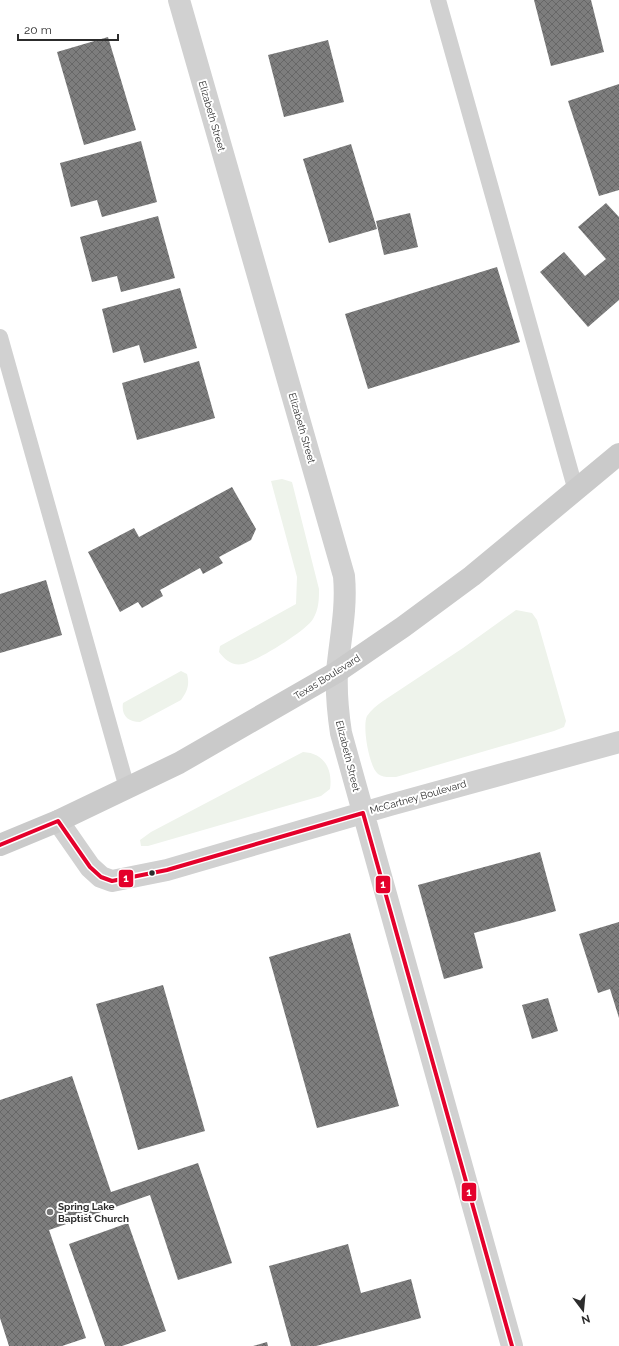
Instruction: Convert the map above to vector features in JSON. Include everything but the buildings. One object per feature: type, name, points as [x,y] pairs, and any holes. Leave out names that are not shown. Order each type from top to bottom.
[{"type":"main road","name":"Texas Boulevard","points":[[0,844],[58,821],[179,763],[337,672],[403,627],[472,576],[619,454]]},
{"type":"street","name":"Elizabeth Street","points":[[179,0],[344,576],[346,604],[337,672],[337,705],[341,734],[512,1346]]},
{"type":"street","name":"McCartney Boulevard","points":[[58,821],[90,867],[101,877],[112,881],[167,870],[363,813],[619,742]]},
{"type":"lane","points":[[438,0],[576,491]]},
{"type":"lane","points":[[0,337],[128,788]]},
{"type":"shaded area","points":[[282,479],[292,482],[319,589],[318,608],[309,624],[291,638],[250,662],[235,664],[229,662],[221,655],[219,652],[220,646],[296,604],[297,577],[271,481]]},
{"type":"shaded area","points":[[516,610],[532,613],[537,620],[566,721],[564,727],[396,777],[384,777],[378,774],[372,763],[367,746],[365,728],[367,716],[370,712]]},
{"type":"shaded area","points":[[181,671],[187,674],[188,685],[181,700],[140,722],[132,721],[126,717],[123,711],[123,703]]},
{"type":"shaded area","points":[[303,752],[316,755],[326,763],[330,775],[330,789],[321,796],[148,846],[141,846],[140,840],[151,832]]},
{"type":"transit line","name":"1","points":[[0,845],[58,821],[90,867],[101,877],[112,881],[167,870],[363,813],[512,1346]]},
{"type":"place","name":"Spring Lake Baptist Church","points":[[50,1212]]}]
